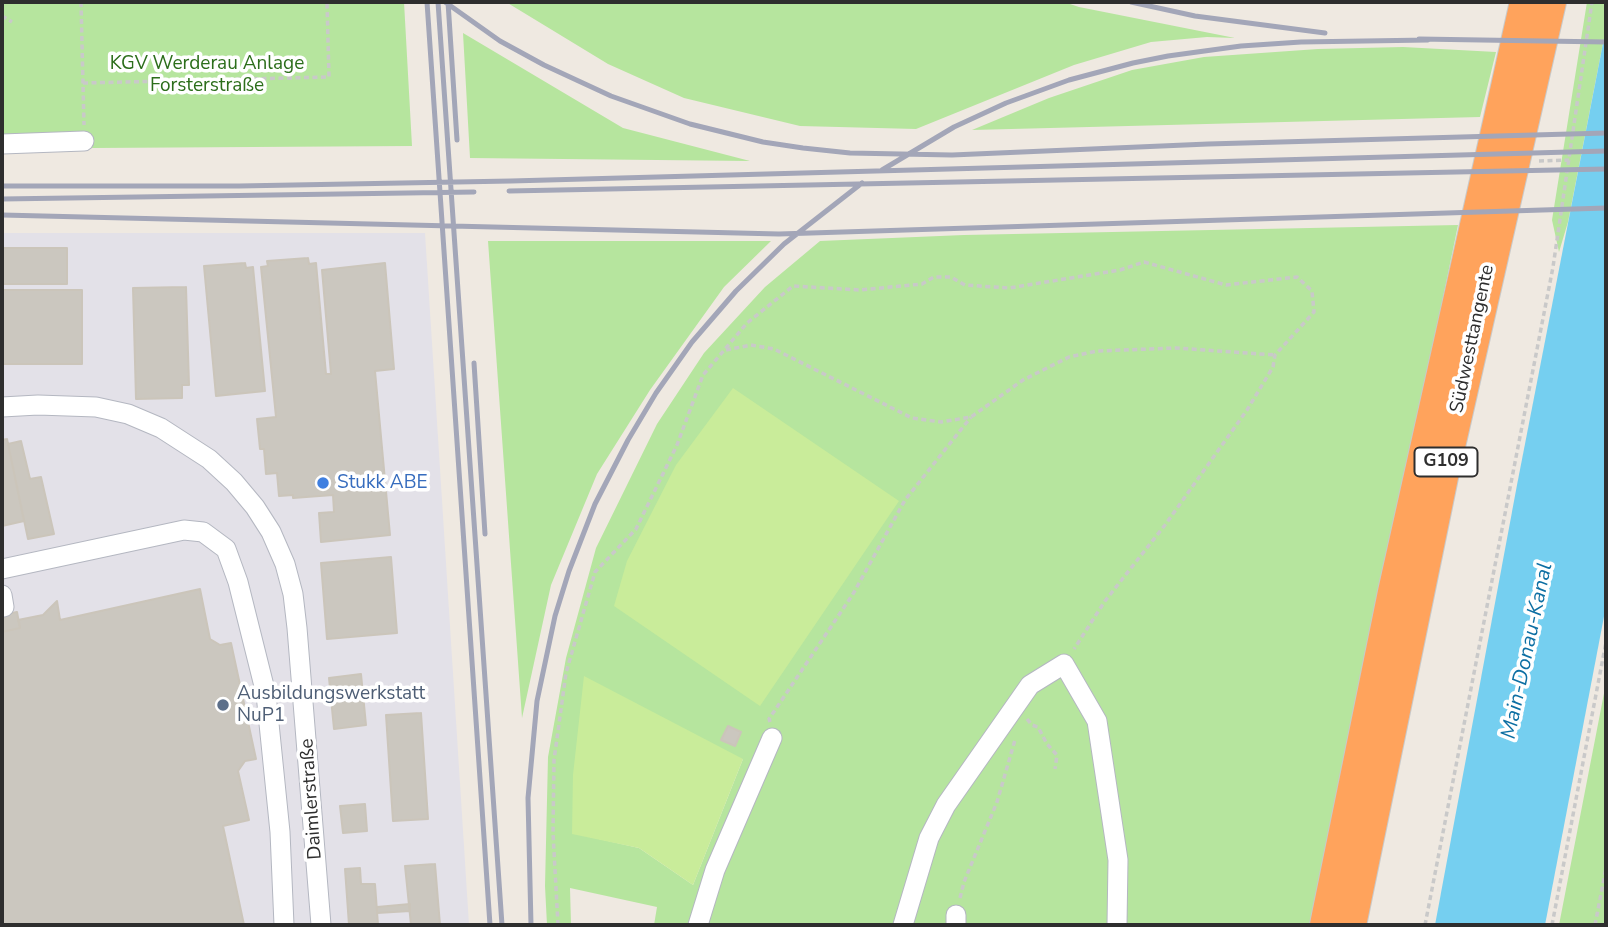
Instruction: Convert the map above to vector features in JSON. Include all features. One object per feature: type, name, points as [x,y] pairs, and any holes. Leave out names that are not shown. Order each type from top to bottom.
[{"type":"highway","name":"Südwesttangente","points":[[1325,925],[1410,510],[1525,2]]},
{"type":"highway","name":"Südwesttangente","points":[[1351,925],[1443,477],[1550,2]]},
{"type":"street","points":[[2,144],[84,141]]},
{"type":"street","name":"Daimlerstraße","points":[[2,407],[96,407],[128,414],[160,428],[209,459],[234,482],[271,532],[285,564],[298,628],[321,925]]},
{"type":"street","points":[[2,569],[184,530],[203,532],[226,549],[238,582],[266,694],[280,832],[284,925]]},
{"type":"street","points":[[2,595],[2,607]]},
{"type":"street","points":[[903,925],[929,838],[946,805],[1030,685],[1064,664],[1097,721],[1118,860],[1117,925]]},
{"type":"street","points":[[698,925],[715,870],[772,738]]},
{"type":"path","points":[[80,2],[84,141]]},
{"type":"path","points":[[83,83],[329,77],[327,2]]},
{"type":"path","points":[[1425,925],[1553,267],[1592,2]]},
{"type":"path","points":[[2,16],[12,22]]},
{"type":"path","points":[[1514,162],[1569,160]]},
{"type":"path","points":[[558,925],[553,833],[554,760],[566,673],[595,572],[636,528],[677,445],[703,375],[747,323],[793,286],[860,290],[922,284],[934,277],[951,278],[965,285],[1009,288],[1120,270],[1144,262],[1226,285],[1297,277],[1312,290],[1314,312],[1275,355],[1273,367],[1247,410],[1165,526],[1105,601],[1064,664]]},
{"type":"path","points":[[724,350],[751,345],[774,349],[912,418],[941,422],[971,418]]},
{"type":"path","points":[[772,738],[769,719],[853,594],[905,500],[971,418],[1023,380],[1069,358],[1097,351],[1176,348],[1275,355]]},
{"type":"path","points":[[1552,925],[1606,642]]},
{"type":"path","points":[[1019,727],[1023,715],[1032,725],[1038,727],[1057,755],[1055,769]]},
{"type":"path","points":[[956,920],[964,882],[997,802],[1015,740]]},
{"type":"path","points":[[1595,925],[1606,867]]},
{"type":"shaded area","points":[[2,233],[425,233],[469,925],[2,925]]},
{"type":"green space","name":"KGV Werderau Anlage Forsterstraße","points":[[2,2],[404,2],[412,146],[93,148],[2,138]]},
{"type":"green space","points":[[506,2],[1064,2],[1235,38],[1207,37],[1151,42],[1074,65],[916,129],[800,126],[684,98],[608,64]]},
{"type":"green space","points":[[1587,2],[1606,2],[1606,28],[1568,222],[1559,252],[1552,220]]},
{"type":"green space","points":[[463,33],[623,128],[750,161],[470,158]]},
{"type":"green space","points":[[1403,47],[1496,52],[1480,117],[972,130],[1049,98],[1132,70],[1204,57],[1318,49]]},
{"type":"green space","points":[[1458,225],[1314,925],[654,925],[657,907],[570,888],[571,925],[547,925],[545,886],[548,757],[566,658],[596,548],[657,424],[704,353],[765,287],[820,241],[964,235]],"holes":[[[743,759],[693,885],[639,848],[572,833]]]},
{"type":"green space","points":[[488,241],[771,241],[724,287],[650,390],[597,474],[551,585],[522,718]]},
{"type":"green space","points":[[733,388],[899,501],[760,706],[614,606],[627,561],[676,465]]},
{"type":"green space","points":[[584,676],[743,759],[693,885],[639,848],[572,834],[573,775]]},
{"type":"green space","points":[[1606,683],[1606,925],[1559,925]]},
{"type":"water","name":"Main-Donau-Kanal","points":[[1606,28],[1606,606],[1545,925],[1435,925],[1517,485]]},
{"type":"building","points":[[2,248],[67,248],[67,284],[2,284]]},
{"type":"building","points":[[308,258],[309,264],[316,263],[326,374],[331,374],[322,270],[385,263],[394,369],[375,371],[390,535],[321,542],[319,513],[334,512],[333,495],[293,498],[293,495],[279,496],[277,473],[266,474],[257,419],[276,417],[261,267],[268,266],[267,261]]},
{"type":"building","points":[[245,263],[246,268],[253,267],[265,391],[216,396],[204,266]]},
{"type":"building","points":[[186,287],[189,385],[182,385],[182,398],[136,399],[133,288]]},
{"type":"building","points":[[2,290],[82,290],[82,364],[2,364]]},
{"type":"building","points":[[7,439],[24,521],[2,526],[2,440]]},
{"type":"building","points":[[21,441],[30,479],[41,477],[54,534],[28,539],[8,444]]},
{"type":"building","points":[[391,557],[397,633],[327,639],[321,563]]},
{"type":"building","points":[[200,589],[210,639],[220,645],[231,643],[256,759],[245,761],[238,771],[249,820],[223,826],[244,925],[4,925],[2,632],[20,628],[18,620],[43,615],[57,601],[60,620]]},
{"type":"building","points":[[17,612],[20,628],[2,632],[2,615]]},
{"type":"building","points":[[361,674],[366,725],[334,729],[329,678]]},
{"type":"building","points":[[421,713],[428,819],[393,821],[386,715]]},
{"type":"building","points":[[728,726],[741,732],[735,746],[721,740]]},
{"type":"building","points":[[365,804],[367,831],[343,833],[340,806]]},
{"type":"building","points":[[435,864],[440,925],[411,925],[405,866]]},
{"type":"building","points":[[360,868],[361,884],[375,884],[378,925],[349,925],[345,869]]},
{"type":"building","points":[[410,904],[410,911],[377,913],[377,907]]},
{"type":"railway","points":[[427,2],[490,925]]},
{"type":"railway","points":[[438,2],[502,925]]},
{"type":"railway","points":[[445,2],[500,41],[611,96],[690,124],[763,142],[803,148],[850,153],[952,155],[1208,144],[1606,133]]},
{"type":"railway","points":[[448,2],[457,140]]},
{"type":"railway","points":[[1131,2],[1195,16],[1325,33]]},
{"type":"railway","points":[[1419,39],[1606,42]]},
{"type":"railway","points":[[882,170],[954,127],[1006,103],[1069,80],[1133,63],[1241,46],[1428,40]]},
{"type":"railway","points":[[2,186],[239,186],[511,181],[1606,151]]},
{"type":"railway","points":[[509,191],[1606,169]]},
{"type":"railway","points":[[531,925],[528,798],[537,701],[555,616],[595,504],[656,393],[692,342],[736,291],[784,244],[862,183]]},
{"type":"railway","points":[[2,199],[474,192]]},
{"type":"railway","points":[[2,215],[779,234],[1606,208]]},
{"type":"railway","points":[[474,363],[485,534]]},
{"type":"place","name":"Stukk ABE","points":[[323,483]]},
{"type":"place","name":"Ausbildungswerkstatt NuP1","points":[[223,705]]}]
